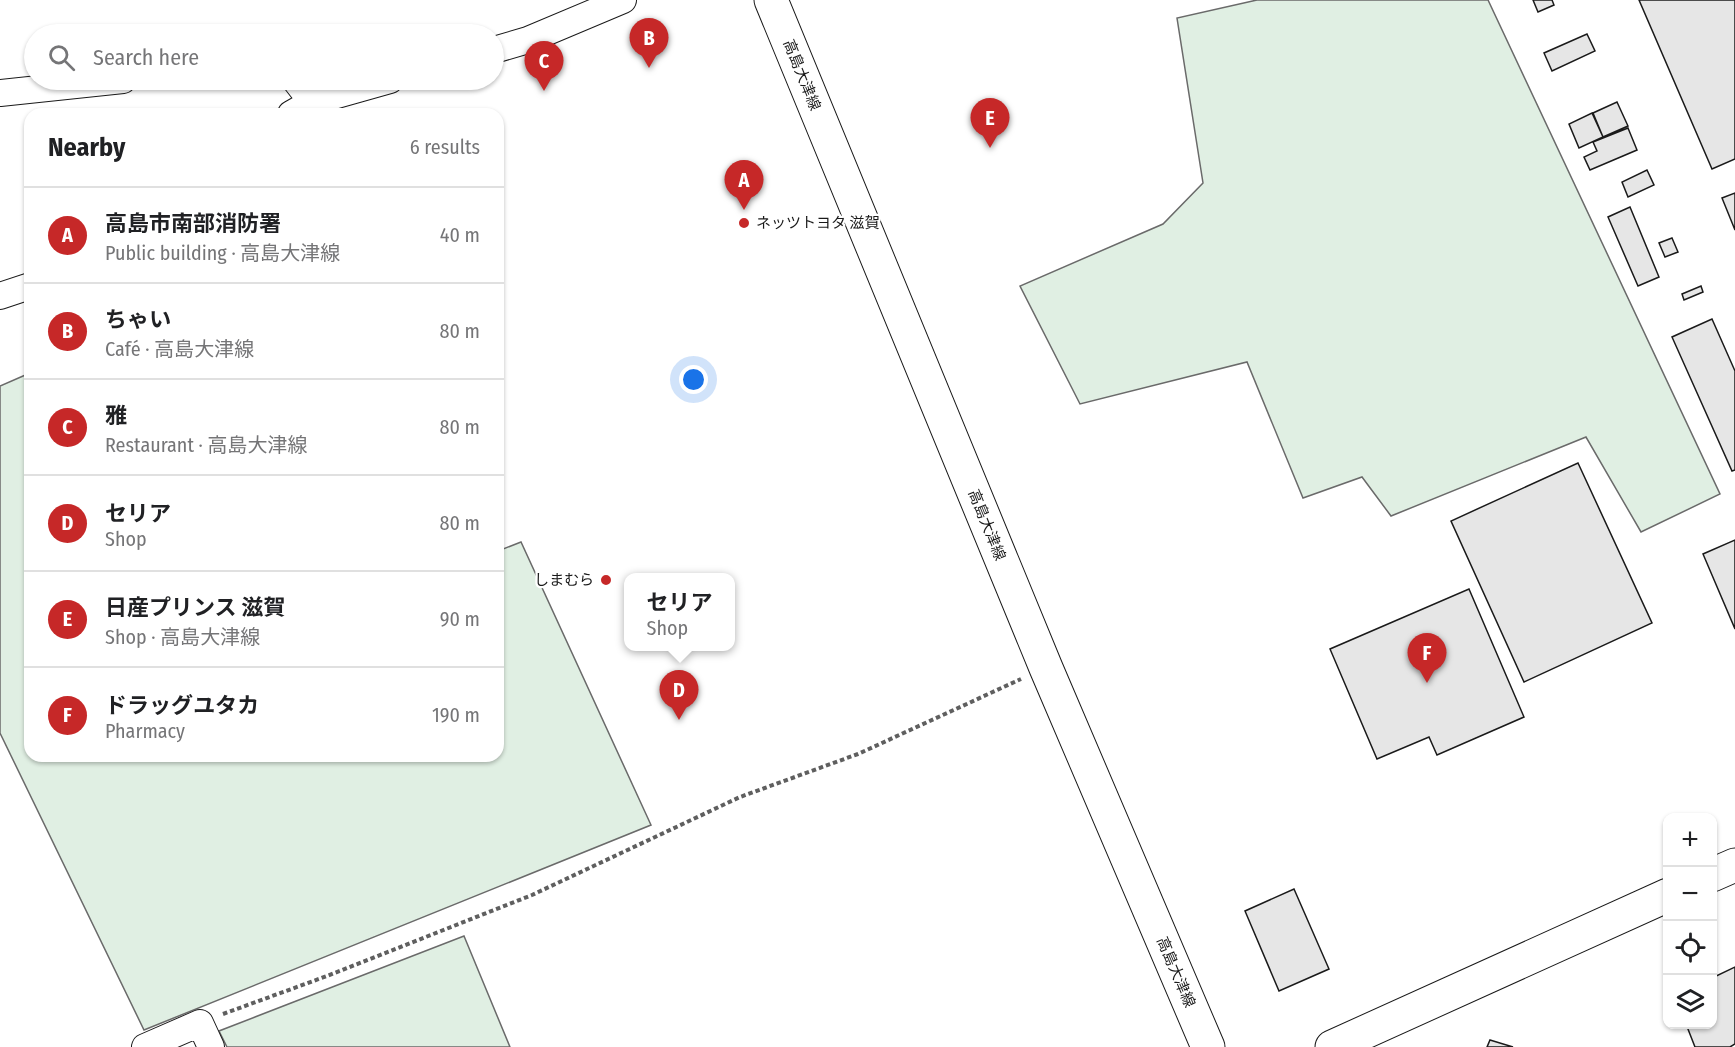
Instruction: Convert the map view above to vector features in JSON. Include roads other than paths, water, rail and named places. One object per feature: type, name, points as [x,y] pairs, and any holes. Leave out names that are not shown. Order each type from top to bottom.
[{"type":"main road","name":"高島大津線","points":[[771,0],[1046,668],[1208,1047]]},
{"type":"main road","points":[[1717,873],[1735,865]]},
{"type":"main road","points":[[1332,1047],[1663,897]]},
{"type":"street","points":[[504,47],[528,40],[623,0]]},
{"type":"street","points":[[0,93],[28,90]]},
{"type":"street","points":[[297,90],[301,108],[358,90]]},
{"type":"street","points":[[0,296],[24,288]]},
{"type":"street","points":[[145,1047],[200,1023],[211,1047]]},
{"type":"place","name":"ちゃい","points":[[649,68]]},
{"type":"place","name":"雅","points":[[544,91]]},
{"type":"place","name":"日産プリンス 滋賀","points":[[990,148]]},
{"type":"place","name":"高島市南部消防署","points":[[744,210]]},
{"type":"place","name":"ネッツトヨタ 滋賀","points":[[744,223]]},
{"type":"place","name":"しまむら","points":[[606,580]]},
{"type":"place","name":"ドラッグユタカ","points":[[1427,683]]},
{"type":"place","name":"セリア","points":[[679,720]]}]
